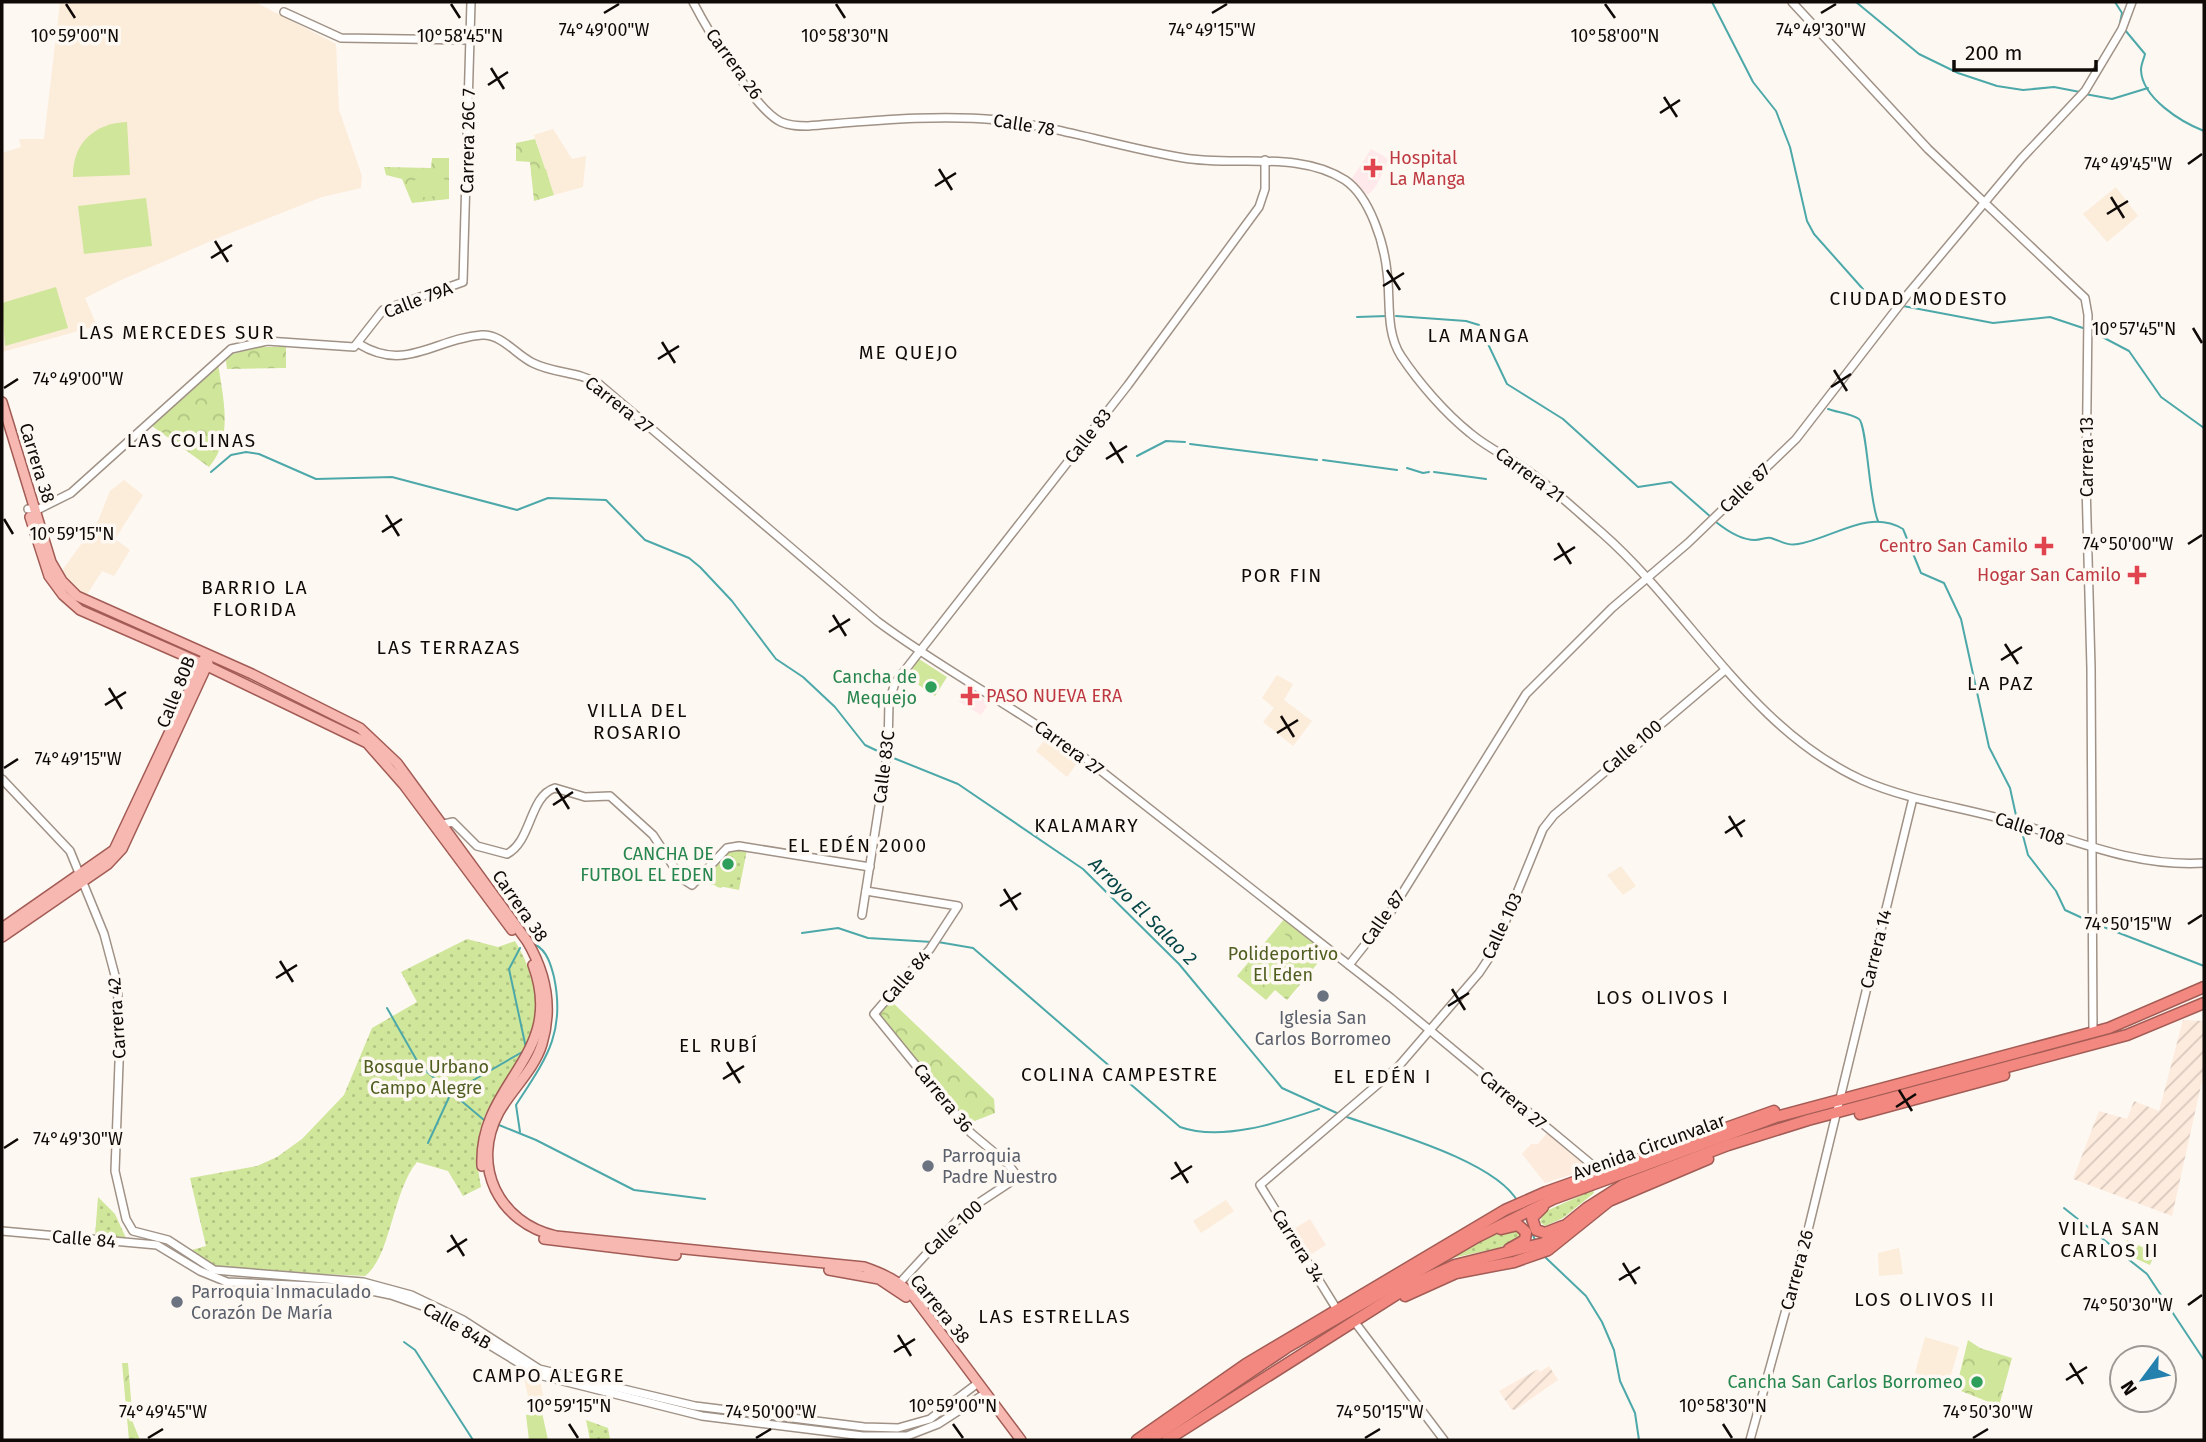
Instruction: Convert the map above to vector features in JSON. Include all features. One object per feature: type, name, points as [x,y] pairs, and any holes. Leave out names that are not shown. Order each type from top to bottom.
[{"type":"highway","name":"Avenida Circunvalar","points":[[1151,1436],[1286,1348],[1477,1237],[1521,1208],[1553,1199],[1723,1135],[1841,1099],[2093,1033],[2204,987]]},
{"type":"highway","name":"Avenida Circunvalar","points":[[1167,1440],[1354,1321],[1438,1272],[1489,1256],[1542,1249],[1595,1202],[1632,1181],[1728,1145],[2143,1030],[2204,1003]]},
{"type":"highway","points":[[1137,1440],[1151,1436],[1227,1376],[1336,1308],[1521,1208],[1602,1173],[1772,1112],[1814,1101],[1841,1099]]},
{"type":"highway","points":[[1354,1321],[1446,1276],[1542,1249],[1601,1207],[1631,1190],[1736,1149],[1836,1116]]},
{"type":"highway","points":[[1553,1199],[1535,1213],[1533,1226],[1545,1233],[1567,1225]]},
{"type":"highway","points":[[1477,1237],[1515,1224],[1526,1232],[1521,1243],[1489,1256]]},
{"type":"highway","points":[[1184,1440],[1196,1422]]},
{"type":"main road","name":"Carrera 38","points":[[2,402],[44,566],[56,587],[71,603],[91,615],[204,665],[367,743],[439,825],[527,941],[537,957],[547,987],[548,1010],[541,1046],[499,1113],[488,1150],[491,1181],[509,1211],[528,1227],[556,1236],[864,1267],[898,1285],[1021,1440]]},
{"type":"main road","name":"Carrera 38","points":[[2,421],[31,510],[55,572],[77,596],[209,655],[360,729],[397,763],[522,944],[531,959],[540,989],[542,1009],[534,1043],[499,1097],[485,1129],[481,1149],[483,1176],[489,1192],[514,1223],[539,1238],[641,1255],[864,1274],[898,1285]]},
{"type":"main road","name":"Calle 80B","points":[[2,928],[82,876],[114,859],[122,849],[209,655]]},
{"type":"main road","name":"Calle 80B","points":[[2,937],[82,876]]},
{"type":"main road","name":"Carrera 38","points":[[983,1394],[1015,1440]]},
{"type":"street","name":"Carrera 26C 7","points":[[464,279],[471,2]]},
{"type":"street","name":"Carrera 26","points":[[693,2],[736,72],[771,115],[781,122]]},
{"type":"street","name":"Carrera 13","points":[[1792,2],[1912,133],[2083,295],[2088,331],[2086,484],[2093,1033]]},
{"type":"street","name":"Calle 87","points":[[1349,965],[1390,913],[1525,694],[1612,608],[1719,513],[1796,439],[1824,405],[1866,344],[2021,159],[2083,93],[2123,26],[2132,2]]},
{"type":"street","points":[[284,12],[334,37],[470,40]]},
{"type":"street","name":"Calle 78","points":[[781,122],[808,126],[951,118],[995,120],[1045,127],[1185,159],[1265,160]]},
{"type":"street","name":"Carrera 21","points":[[1265,160],[1324,170],[1355,188],[1380,243],[1387,271],[1391,330],[1405,362],[1471,434],[1535,475],[1609,538],[1648,578],[1725,670],[1786,729],[1858,778]]},
{"type":"street","name":"Calle 83","points":[[889,702],[895,683],[1126,388],[1259,206],[1265,189],[1265,160]]},
{"type":"street","name":"Calle 79A","points":[[359,344],[383,310],[458,285],[464,279]]},
{"type":"street","name":"Carrera 27","points":[[359,344],[373,353],[409,355],[483,335],[498,338],[532,363],[585,375],[599,384],[845,594],[920,652],[1080,755],[1349,965],[1602,1173]]},
{"type":"street","points":[[31,510],[71,493],[214,360],[231,349],[267,341],[341,347],[359,344]]},
{"type":"street","name":"Calle 100","points":[[1543,829],[1554,815],[1725,670]]},
{"type":"street","name":"Calle 83C","points":[[862,915],[887,762],[889,702]]},
{"type":"street","name":"Calle 108","points":[[1858,778],[1913,798],[2028,826],[2092,850],[2148,861],[2204,863]]},
{"type":"street","name":"Carrera 42","points":[[2,779],[62,840],[82,876],[104,934],[117,983],[120,1068],[115,1171],[130,1227],[137,1233]]},
{"type":"street","points":[[439,825],[457,824],[477,846],[507,854],[521,841],[537,808],[552,788],[585,797],[606,794],[642,823],[662,845],[681,878],[692,885],[727,848],[742,846],[870,867]]},
{"type":"street","name":"Carrera 14","points":[[1841,1099],[1913,798]]},
{"type":"street","name":"Calle 103","points":[[1260,1185],[1398,1067],[1466,989],[1493,952],[1543,829]]},
{"type":"street","name":"Calle 84","points":[[866,891],[958,906],[935,943],[874,1014]]},
{"type":"street","name":"Carrera 36","points":[[874,1014],[965,1127],[1018,1177]]},
{"type":"street","name":"Carrera 26","points":[[1750,1440],[1841,1099]]},
{"type":"street","name":"Calle 100","points":[[898,1285],[965,1212],[1018,1177]]},
{"type":"street","name":"Carrera 34","points":[[1260,1185],[1336,1308]]},
{"type":"street","name":"Carrera 42","points":[[124,1208],[122,1220],[136,1243]]},
{"type":"street","name":"Calle 84","points":[[2,1231],[167,1244]]},
{"type":"street","name":"Calle 84","points":[[137,1233],[167,1244]]},
{"type":"street","name":"Calle 84B","points":[[167,1244],[214,1270],[363,1282],[411,1295],[463,1320],[539,1369],[695,1406],[864,1427],[898,1428],[930,1419],[976,1385]]},
{"type":"street","name":"Calle 84B","points":[[167,1244],[200,1271],[227,1282],[357,1288],[411,1300],[461,1325],[539,1375],[722,1418],[863,1436],[907,1436],[938,1424],[983,1394]]},
{"type":"street","points":[[1354,1321],[1444,1440]]},
{"type":"street","points":[[709,1425],[722,1418]]},
{"type":"shaded area","points":[[60,2],[255,2],[336,44],[339,110],[362,176],[361,188],[322,197],[119,281],[85,298],[97,326],[2,352],[2,153],[21,147],[19,139],[44,139]]},
{"type":"shaded area","points":[[553,129],[572,159],[586,156],[583,187],[554,195],[534,135]]},
{"type":"shaded area","name":"Hospital La Manga","points":[[1371,149],[1389,159],[1376,186],[1368,195],[1351,180]]},
{"type":"shaded area","points":[[2116,187],[2138,216],[2107,242],[2083,214]]},
{"type":"shaded area","points":[[124,480],[143,495],[115,539],[130,550],[114,576],[102,571],[86,596],[76,591],[61,572],[98,521],[110,491]]},
{"type":"shaded area","points":[[1277,675],[1293,684],[1284,700],[1312,721],[1293,746],[1263,722],[1274,708],[1262,698]]},
{"type":"shaded area","name":"PASO NUEVA ERA","points":[[971,686],[976,688],[974,692],[989,703],[981,715],[958,701],[966,687],[969,689]]},
{"type":"shaded area","points":[[1048,736],[1080,759],[1067,777],[1036,751]]},
{"type":"shaded area","points":[[1621,866],[1636,886],[1623,895],[1607,875]]},
{"type":"shaded area","points":[[2183,1020],[2204,1021],[2204,1072],[2172,1216],[2073,1179],[2099,1111],[2127,1119],[2134,1101],[2159,1111]]},
{"type":"shaded area","points":[[1547,1133],[1589,1169],[1545,1183],[1522,1154],[1531,1144],[1538,1144]]},
{"type":"shaded area","points":[[1226,1200],[1234,1211],[1201,1233],[1193,1221]]},
{"type":"shaded area","points":[[1310,1219],[1326,1245],[1310,1255],[1292,1230]]},
{"type":"shaded area","points":[[1899,1248],[1903,1274],[1879,1276],[1878,1253]]},
{"type":"shaded area","points":[[1925,1337],[1959,1347],[1948,1385],[1915,1373]]},
{"type":"shaded area","points":[[1549,1366],[1558,1380],[1515,1410],[1511,1409],[1499,1391],[1538,1369],[1540,1372]]},
{"type":"shaded area","points":[[524,1378],[541,1384],[545,1407],[531,1410]]},
{"type":"green space","points":[[127,122],[130,175],[73,177],[76,155],[87,138],[104,126]]},
{"type":"green space","points":[[535,139],[554,195],[534,201],[530,162],[516,161],[516,143]]},
{"type":"green space","points":[[432,158],[449,158],[449,199],[412,203],[402,179],[386,175],[384,167],[431,168]]},
{"type":"green space","points":[[546,169],[553,195],[539,199],[531,174]]},
{"type":"green space","points":[[444,177],[446,195],[415,198],[414,180]]},
{"type":"green space","points":[[146,198],[152,246],[84,254],[78,206]]},
{"type":"green space","points":[[56,287],[68,328],[5,346],[2,303]]},
{"type":"green space","points":[[259,347],[286,347],[286,368],[227,369],[226,361],[229,355]]},
{"type":"green space","points":[[218,363],[224,404],[224,431],[217,456],[209,467],[152,426]]},
{"type":"green space","name":"Cancha de Mequejo","points":[[919,659],[947,677],[935,696],[907,677]]},
{"type":"green space","points":[[747,850],[739,890],[698,882],[726,852]]},
{"type":"green space","name":"CANCHA DE FUTBOL EL EDEN","points":[[730,856],[742,872],[721,888],[717,887],[707,875]]},
{"type":"green space","name":"Polideportivo El Eden","points":[[1285,918],[1327,952],[1287,1000],[1275,990],[1266,1000],[1237,976]]},
{"type":"green space","points":[[1280,930],[1306,953],[1272,992],[1246,969]]},
{"type":"green space","name":"Bosque Urbano Campo Alegre","points":[[467,939],[498,947],[515,941],[533,982],[536,1010],[535,1025],[525,1054],[495,1097],[480,1131],[478,1169],[481,1187],[463,1196],[448,1171],[417,1162],[402,1190],[381,1254],[365,1276],[218,1269],[188,1251],[206,1246],[190,1178],[257,1166],[277,1157],[302,1139],[344,1095],[372,1028],[417,1002],[401,972]]},
{"type":"green space","points":[[891,1001],[994,1099],[995,1113],[967,1124],[878,1016]]},
{"type":"green space","points":[[1593,1190],[1594,1193],[1563,1218],[1545,1226],[1540,1222],[1544,1212]]},
{"type":"green space","points":[[98,1197],[115,1214],[126,1238],[95,1236]]},
{"type":"green space","points":[[1517,1229],[1520,1237],[1499,1248],[1452,1258],[1490,1236]]},
{"type":"green space","points":[[2127,1240],[2155,1253],[2150,1265],[2121,1252]]},
{"type":"green space","points":[[1968,1340],[1980,1348],[2012,1358],[1999,1406],[1956,1389]]},
{"type":"green space","points":[[122,1363],[128,1363],[133,1423],[140,1440],[129,1440]]},
{"type":"green space","name":"Cancha San Carlos Borromeo","points":[[1964,1366],[1997,1376],[1990,1398],[1957,1387]]},
{"type":"green space","points":[[541,1408],[548,1440],[529,1440],[526,1415],[531,1414],[531,1410]]},
{"type":"green space","points":[[586,1420],[608,1428],[610,1439],[590,1440]]},
{"type":"waterway","points":[[1712,2],[1753,82],[1776,111],[1790,147],[1807,221],[1814,234],[1870,297],[1897,305]]},
{"type":"waterway","points":[[1856,2],[1919,54],[1958,73],[1997,86],[2023,90],[2054,87],[2080,92]]},
{"type":"waterway","points":[[2115,2],[2122,13],[2120,23]]},
{"type":"waterway","points":[[2125,30],[2145,54],[2141,66],[2143,80],[2155,99],[2174,115],[2204,131]]},
{"type":"waterway","points":[[2085,94],[2112,99],[2148,88]]},
{"type":"waterway","points":[[1903,306],[1993,323],[2050,317],[2086,329]]},
{"type":"waterway","points":[[1357,317],[1387,316]]},
{"type":"waterway","points":[[1396,316],[1466,321],[1479,325],[1507,384],[1563,419],[1638,487],[1671,482],[1712,518]]},
{"type":"waterway","points":[[2091,331],[2129,351],[2161,397],[2204,428]]},
{"type":"waterway","points":[[1828,409],[1856,417],[1862,424],[1878,521]]},
{"type":"waterway","points":[[1137,456],[1166,441],[1185,442]]},
{"type":"waterway","points":[[1190,444],[1317,460]]},
{"type":"waterway","name":"Arroyo El Salao 2","points":[[211,472],[231,455],[246,452],[259,454],[316,479],[392,477],[517,510],[548,498],[606,500],[645,540],[689,558],[700,567],[732,601],[776,659],[803,677],[835,707],[865,745],[886,755]]},
{"type":"waterway","points":[[1323,460],[1397,470]]},
{"type":"waterway","points":[[1407,468],[1429,472]]},
{"type":"waterway","points":[[1434,472],[1486,479]]},
{"type":"waterway","points":[[1716,522],[1745,538],[1771,538],[1791,544],[1811,541],[1863,523],[1890,523],[1903,529],[1921,573],[1944,583],[1961,619],[1989,747],[2010,788],[2017,820]]},
{"type":"waterway","name":"Arroyo El Salao 2","points":[[891,757],[958,784],[1083,869],[1179,964],[1282,1088],[1339,1114]]},
{"type":"waterway","points":[[1037,835],[1036,829],[1041,821]]},
{"type":"waterway","points":[[2021,828],[2028,855],[2056,891],[2065,910],[2091,922]]},
{"type":"waterway","points":[[2096,924],[2204,966]]},
{"type":"waterway","points":[[802,933],[838,928],[868,938],[932,942]]},
{"type":"waterway","points":[[938,942],[973,948],[1180,1127],[1196,1131],[1232,1131],[1269,1124],[1319,1109]]},
{"type":"waterway","points":[[520,1132],[516,1105],[544,1060],[555,1031],[557,1015],[554,977],[546,955],[536,945]]},
{"type":"waterway","points":[[520,948],[509,969],[526,1048]]},
{"type":"waterway","points":[[387,1008],[420,1066],[484,1120]]},
{"type":"waterway","points":[[428,1143],[451,1093],[524,1051]]},
{"type":"waterway","name":"Arroyo El Salao 2","points":[[1344,1116],[1413,1139],[1465,1161],[1506,1187],[1518,1202]]},
{"type":"waterway","points":[[499,1125],[536,1140],[634,1190],[705,1199]]},
{"type":"waterway","points":[[2064,1208],[2147,1274],[2204,1360]]},
{"type":"waterway","name":"Arroyo El Salao 2","points":[[1525,1216],[1535,1240]]},
{"type":"waterway","name":"Arroyo El Salao 2","points":[[1545,1257],[1586,1296],[1602,1322],[1614,1350],[1620,1381],[1635,1413],[1639,1440]]},
{"type":"waterway","points":[[404,1342],[415,1350],[473,1440]]},
{"type":"place","name":"Hospital La Manga","points":[[1373,168]]},
{"type":"place","name":"Centro San Camilo","points":[[2044,546]]},
{"type":"place","name":"Hogar San Camilo","points":[[2137,575]]},
{"type":"place","name":"Cancha de Mequejo","points":[[931,687]]},
{"type":"place","name":"PASO NUEVA ERA","points":[[970,696]]},
{"type":"place","name":"CANCHA DE FUTBOL EL EDEN","points":[[728,864]]},
{"type":"place","name":"Iglesia San Carlos Borromeo","points":[[1323,996]]},
{"type":"place","name":"Parroquia Padre Nuestro","points":[[928,1166]]},
{"type":"place","name":"Parroquia Inmaculado Corazón De María","points":[[177,1302]]},
{"type":"place","name":"Cancha San Carlos Borromeo","points":[[1977,1382]]},
{"type":"district","name":"CIUDAD MODESTO","points":[[1919,298]]},
{"type":"district","name":"LAS MERCEDES SUR","points":[[177,332]]},
{"type":"district","name":"LA MANGA","points":[[1479,335]]},
{"type":"district","name":"ME QUEJO","points":[[909,352]]},
{"type":"district","name":"LAS COLINAS","points":[[192,440]]},
{"type":"district","name":"POR FIN","points":[[1282,575]]},
{"type":"district","name":"BARRIO LA FLORIDA","points":[[255,598]]},
{"type":"district","name":"LAS TERRAZAS","points":[[449,647]]},
{"type":"district","name":"LA PAZ","points":[[2001,683]]},
{"type":"district","name":"VILLA DEL ROSARIO","points":[[638,721]]},
{"type":"district","name":"KALAMARY","points":[[1087,825]]},
{"type":"district","name":"EL EDÉN 2000","points":[[858,845]]},
{"type":"district","name":"LOS OLIVOS I","points":[[1663,997]]},
{"type":"district","name":"EL RUBÍ","points":[[719,1045]]},
{"type":"district","name":"COLINA CAMPESTRE","points":[[1120,1074]]},
{"type":"district","name":"EL EDÉN I","points":[[1383,1076]]},
{"type":"district","name":"VILLA SAN CARLOS II","points":[[2110,1239]]},
{"type":"district","name":"LOS OLIVOS II","points":[[1925,1299]]},
{"type":"district","name":"LAS ESTRELLAS","points":[[1055,1316]]},
{"type":"district","name":"CAMPO ALEGRE","points":[[549,1375]]}]
